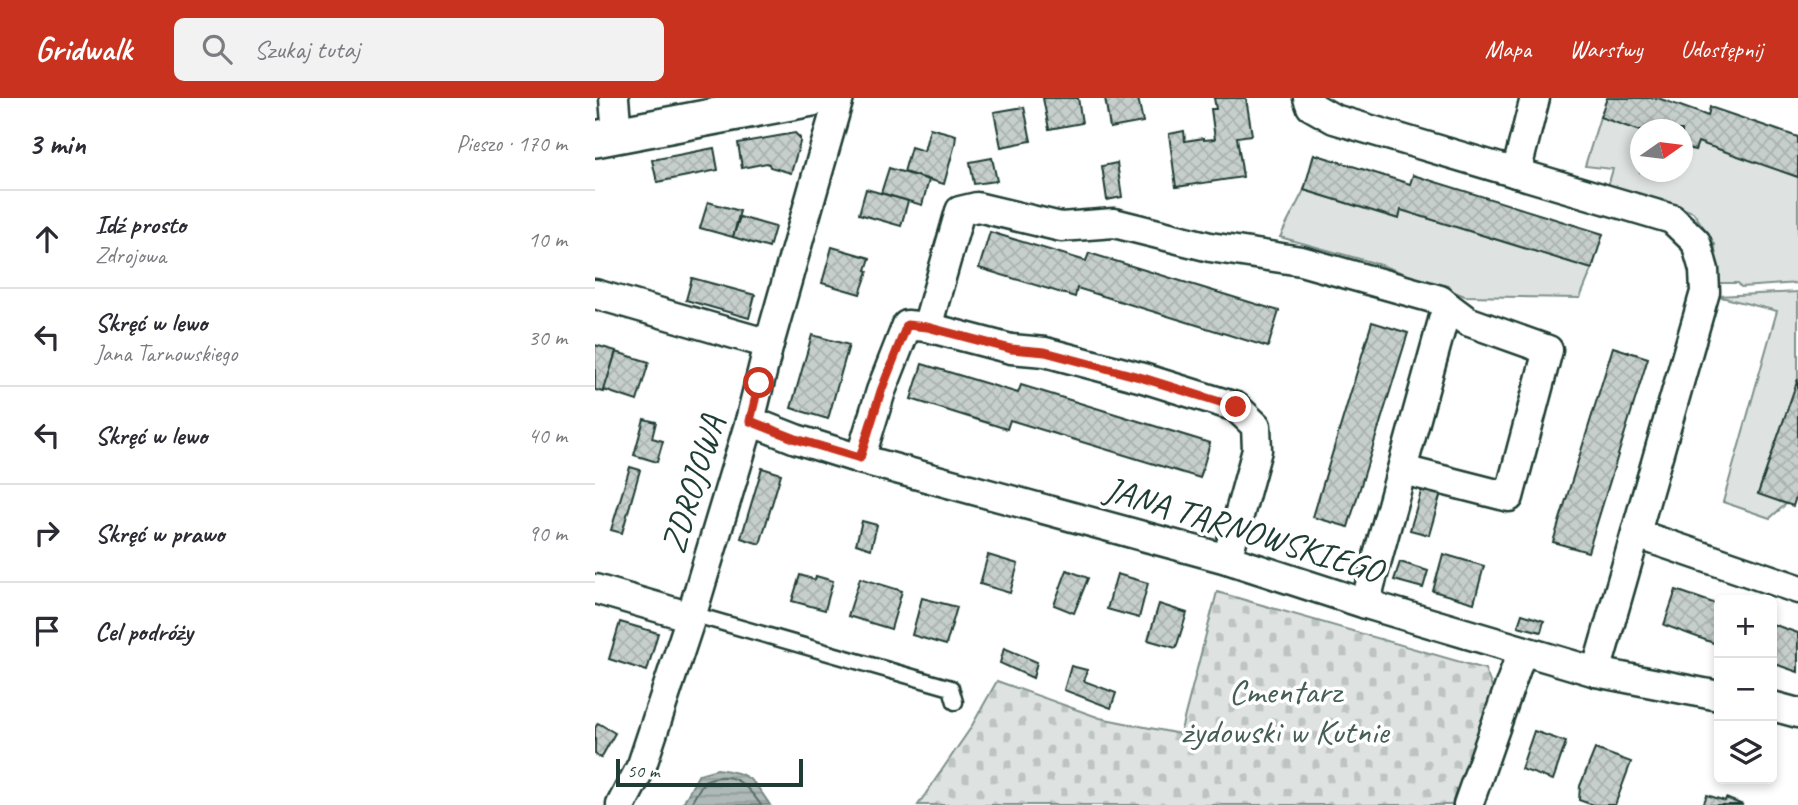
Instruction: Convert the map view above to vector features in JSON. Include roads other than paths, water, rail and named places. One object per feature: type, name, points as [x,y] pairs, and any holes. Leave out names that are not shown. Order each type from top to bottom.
[{"type":"street","points":[[614,98],[606,137],[812,98]]},
{"type":"street","name":"ZDROJOWA","points":[[621,805],[642,765],[692,615],[750,421],[769,344],[839,98]]},
{"type":"street","points":[[1308,98],[1311,106],[1334,119],[1672,219],[1696,242],[1704,270],[1705,292],[1596,672]]},
{"type":"street","points":[[1516,173],[1535,98]]},
{"type":"street","points":[[927,327],[960,211],[977,207],[1061,227],[1114,223],[1210,247],[1301,261],[1440,300],[1467,321],[1548,351],[1509,497],[1403,470]]},
{"type":"street","points":[[595,294],[769,344]]},
{"type":"street","points":[[1366,604],[1447,306]]},
{"type":"street","points":[[860,458],[881,391],[907,325],[927,327],[1011,349],[1045,352],[1143,378],[1236,407],[1256,426],[1258,450],[1227,559]]},
{"type":"street","name":"JANA TARNOWSKIEGO","points":[[750,421],[796,439],[1227,559],[1522,651],[1596,672],[1714,695]]},
{"type":"street","points":[[1637,534],[1798,589]]},
{"type":"street","points":[[595,589],[692,615]]},
{"type":"street","points":[[1468,805],[1522,651]]},
{"type":"street","points":[[1777,707],[1798,713]]},
{"type":"lane","points":[[692,615],[951,688],[955,702]]},
{"type":"water","points":[[717,769],[749,778],[770,805],[682,805],[699,774]]},
{"type":"park label","name":"Cmentarz żydowski w Kutnie","points":[[1285,711]]}]
